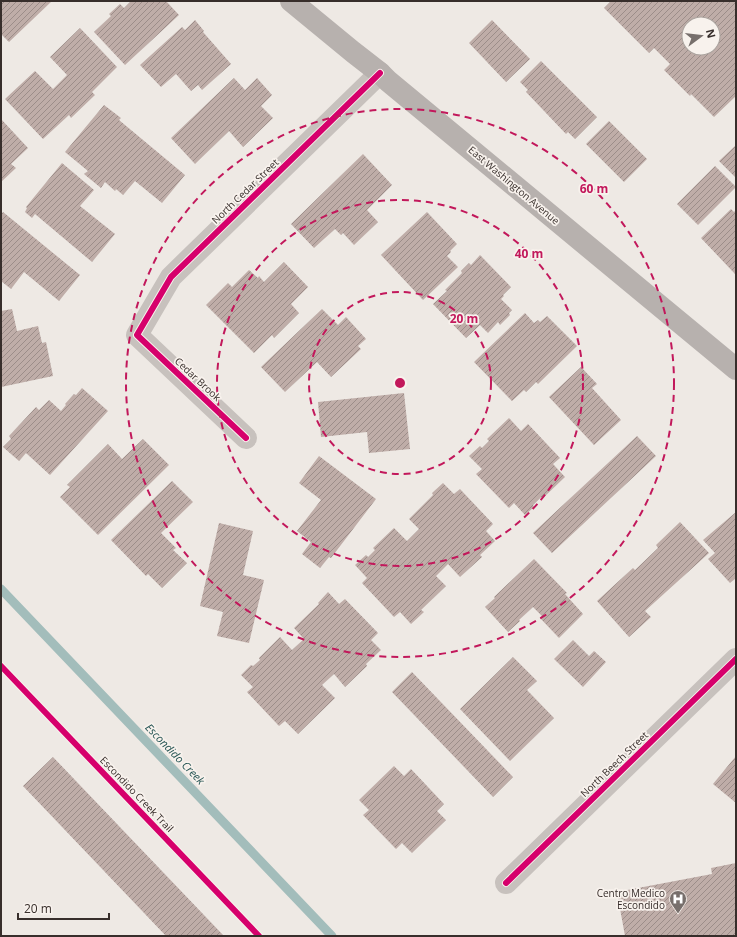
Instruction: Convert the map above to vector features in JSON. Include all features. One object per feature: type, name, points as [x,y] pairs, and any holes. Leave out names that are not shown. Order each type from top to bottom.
[{"type":"main road","name":"East Washington Avenue","points":[[291,1],[380,73],[736,369]]},
{"type":"street","name":"North Cedar Street","points":[[137,335],[171,277],[380,73]]},
{"type":"street","name":"Cedar Brook","points":[[137,335],[246,438]]},
{"type":"street","name":"North Beech Street","points":[[506,883],[736,659]]},
{"type":"building","points":[[1,1],[52,1],[9,42],[1,34]]},
{"type":"building","points":[[131,1],[166,1],[179,15],[125,65],[94,32],[111,16],[109,14],[120,4],[124,8]]},
{"type":"building","points":[[608,1],[736,1],[736,96],[714,117],[664,70],[670,64],[654,48],[649,53],[604,8],[610,2]]},
{"type":"building","points":[[195,20],[204,31],[203,32],[231,64],[202,90],[198,85],[191,91],[176,74],[161,87],[140,65],[182,27],[185,30]]},
{"type":"building","points":[[492,20],[530,59],[506,82],[469,43]]},
{"type":"building","points":[[80,28],[117,67],[92,92],[95,95],[71,118],[69,115],[43,139],[5,99],[35,71],[53,89],[67,75],[50,57]]},
{"type":"building","points":[[541,61],[597,117],[575,139],[568,132],[566,134],[526,92],[528,90],[520,82]]},
{"type":"building","points":[[234,78],[245,90],[257,78],[272,95],[261,106],[273,118],[243,147],[229,131],[195,164],[171,138]]},
{"type":"building","points":[[104,105],[121,118],[119,120],[185,175],[162,203],[135,181],[123,195],[116,189],[115,191],[105,182],[101,188],[84,174],[88,171],[65,152]]},
{"type":"building","points":[[1,119],[28,148],[11,164],[16,168],[1,182]]},
{"type":"building","points":[[609,121],[647,159],[624,182],[586,144]]},
{"type":"building","points":[[736,145],[736,178],[719,161]]},
{"type":"building","points":[[363,154],[392,185],[367,210],[378,222],[354,245],[343,233],[341,235],[335,229],[314,248],[291,224]]},
{"type":"building","points":[[62,163],[94,190],[80,206],[115,234],[92,262],[35,214],[32,218],[25,212],[26,207]]},
{"type":"building","points":[[715,166],[736,187],[698,225],[677,204]]},
{"type":"building","points":[[731,209],[734,212],[736,210],[736,275],[701,238]]},
{"type":"building","points":[[3,212],[80,275],[59,301],[24,272],[11,289],[1,281],[1,214]]},
{"type":"building","points":[[427,212],[457,244],[447,256],[458,267],[423,300],[381,255]]},
{"type":"building","points":[[480,255],[511,287],[501,299],[512,310],[509,313],[510,315],[500,325],[498,322],[488,333],[480,325],[466,338],[433,304],[447,291],[445,290],[462,273],[461,271],[469,263],[471,265]]},
{"type":"building","points":[[284,262],[308,287],[291,304],[299,313],[274,338],[272,335],[254,353],[206,305],[228,283],[232,287],[249,270],[258,278],[259,276],[264,282]]},
{"type":"building","points":[[12,309],[17,331],[38,326],[42,343],[46,342],[53,376],[1,387],[1,311]]},
{"type":"building","points":[[322,309],[338,325],[346,317],[366,339],[358,346],[361,349],[331,377],[317,362],[285,392],[261,367]]},
{"type":"building","points":[[525,313],[534,323],[538,320],[540,322],[547,316],[577,346],[538,384],[536,382],[526,392],[524,390],[512,401],[474,362]]},
{"type":"building","points":[[581,367],[597,384],[592,388],[621,420],[594,445],[549,397]]},
{"type":"building","points":[[82,388],[108,411],[50,475],[26,453],[19,461],[3,447],[11,439],[9,436],[36,407],[39,410],[49,400],[61,411],[74,394],[76,395]]},
{"type":"building","points":[[404,393],[410,449],[369,453],[367,432],[321,437],[318,402]]},
{"type":"building","points":[[509,418],[521,431],[528,424],[560,458],[553,464],[565,477],[543,498],[541,497],[533,505],[534,507],[525,515],[514,503],[509,508],[476,474],[482,469],[469,456],[480,446],[482,448],[489,441],[487,439]]},
{"type":"building","points":[[637,436],[656,456],[552,553],[533,533]]},
{"type":"building","points":[[143,439],[169,465],[98,535],[60,497],[70,487],[67,485],[108,444],[122,459]]},
{"type":"building","points":[[319,456],[376,499],[331,558],[329,557],[320,568],[302,554],[311,542],[297,531],[321,500],[299,483]]},
{"type":"building","points":[[172,481],[193,502],[161,533],[176,548],[173,550],[187,563],[162,588],[148,574],[146,576],[111,540]]},
{"type":"building","points":[[443,483],[454,494],[460,489],[493,524],[486,531],[495,541],[480,555],[482,557],[460,577],[448,564],[436,576],[446,586],[421,610],[424,612],[411,624],[400,612],[394,617],[362,583],[367,578],[355,565],[366,555],[368,557],[375,550],[373,548],[394,528],[407,541],[419,529],[409,519]]},
{"type":"building","points":[[736,512],[736,578],[730,583],[708,559],[715,553],[703,540]]},
{"type":"building","points":[[680,522],[709,553],[645,611],[651,617],[629,637],[597,601],[633,568],[635,570],[658,548],[656,545]]},
{"type":"building","points":[[219,523],[253,531],[243,575],[264,580],[249,643],[217,636],[223,612],[200,606]]},
{"type":"building","points":[[534,559],[567,593],[565,594],[583,614],[559,638],[540,618],[542,616],[533,607],[508,632],[485,607]]},
{"type":"building","points":[[328,592],[339,604],[345,599],[378,633],[371,640],[381,650],[345,687],[334,674],[322,685],[335,698],[298,734],[285,721],[279,726],[247,692],[253,687],[241,675],[251,665],[253,666],[260,660],[259,658],[280,637],[292,650],[304,639],[294,628],[319,604],[318,603]]},
{"type":"building","points":[[573,640],[589,656],[594,651],[606,662],[583,687],[554,659]]},
{"type":"building","points":[[513,657],[537,681],[527,690],[554,718],[510,761],[460,709]]},
{"type":"building","points":[[412,672],[513,777],[493,797],[392,692]]},
{"type":"building","points":[[736,756],[736,803],[713,784]]},
{"type":"building","points":[[53,757],[224,936],[166,936],[23,786]]},
{"type":"building","points":[[394,766],[404,776],[411,769],[444,804],[437,811],[446,820],[412,853],[402,843],[396,849],[363,815],[369,810],[359,800]]},
{"type":"building","name":"Centro Medico Escondido","points":[[736,863],[736,936],[625,936],[617,892],[712,874],[711,868]]},
{"type":"waterway","name":"Escondido Creek","points":[[1,589],[332,936]]},
{"type":"cycle path","points":[[246,438],[137,335],[171,277],[380,73]]},
{"type":"cycle path","points":[[506,883],[736,659]]},
{"type":"cycle path","name":"Escondido Creek Trail","points":[[1,666],[259,936]]},
{"type":"place","name":"Centro Medico Escondido","points":[[678,914]]}]
